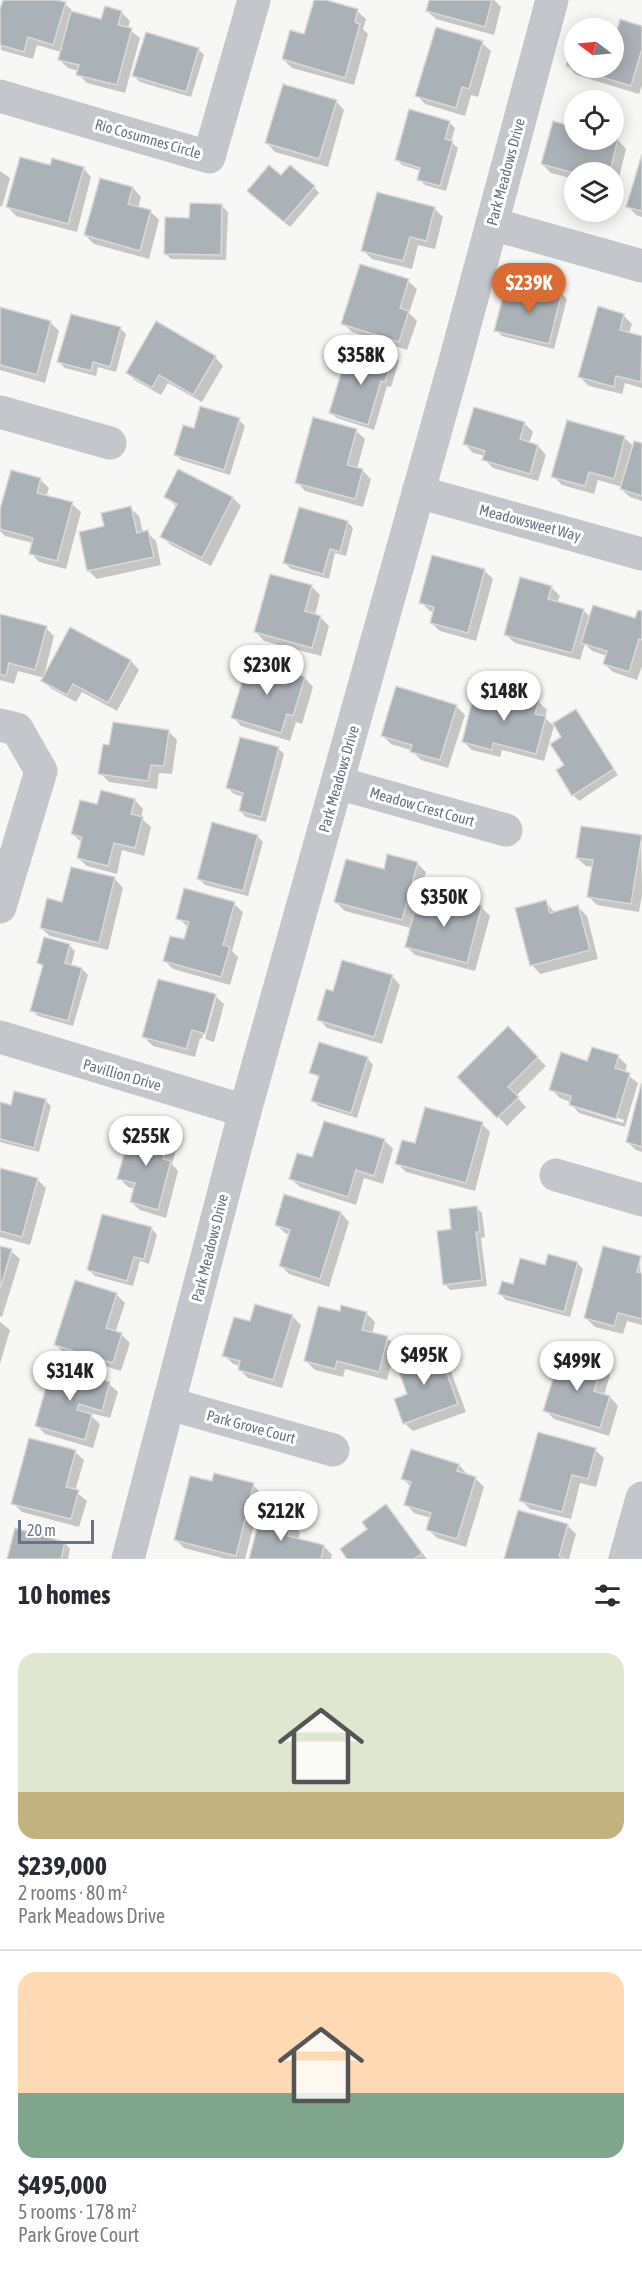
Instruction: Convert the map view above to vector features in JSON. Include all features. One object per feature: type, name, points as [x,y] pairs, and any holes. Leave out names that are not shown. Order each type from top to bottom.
[{"type":"street","name":"Rio Cosumnes Circle","points":[[0,96],[210,157],[254,0]]},
{"type":"street","name":"Park Meadows Drive","points":[[128,1559],[245,1111],[339,783],[552,0]]},
{"type":"street","points":[[492,224],[642,266]]},
{"type":"street","points":[[0,412],[110,444]]},
{"type":"street","name":"Meadowsweet Way","points":[[417,492],[642,554]]},
{"type":"street","points":[[0,725],[17,729],[41,771],[0,907]]},
{"type":"street","name":"Meadow Crest Court","points":[[339,783],[506,830]]},
{"type":"street","name":"Pavillion Drive","points":[[0,1037],[245,1111]]},
{"type":"street","points":[[556,1175],[642,1200]]},
{"type":"street","name":"Park Grove Court","points":[[170,1404],[333,1450]]},
{"type":"street","points":[[625,1559],[642,1498]]},
{"type":"building","points":[[3,0],[66,2],[53,45],[28,37],[24,52],[0,45],[0,9]]},
{"type":"building","points":[[314,0],[326,0],[358,9],[355,22],[360,24],[345,78],[282,59],[290,30],[304,34]]},
{"type":"building","points":[[429,0],[492,0],[485,27],[426,11]]},
{"type":"building","points":[[105,6],[122,11],[118,25],[132,28],[117,85],[76,75],[79,65],[58,60],[71,11],[101,19]]},
{"type":"building","points":[[624,20],[642,26],[642,49],[631,86],[605,78],[624,78]]},
{"type":"building","points":[[436,27],[483,41],[469,89],[462,87],[456,108],[415,96]]},
{"type":"building","points":[[146,32],[199,48],[186,92],[132,76]]},
{"type":"building","points":[[283,84],[337,100],[319,159],[265,143]]},
{"type":"building","points":[[409,109],[450,121],[445,139],[453,141],[440,186],[417,180],[420,168],[395,160]]},
{"type":"building","points":[[553,121],[564,124],[564,150],[615,150],[612,162],[564,162],[564,170],[541,164]]},
{"type":"building","points":[[642,154],[642,211],[626,207]]},
{"type":"building","points":[[20,157],[50,165],[52,158],[84,167],[68,224],[6,207]]},
{"type":"building","points":[[269,165],[281,175],[290,165],[315,186],[284,222],[247,191]]},
{"type":"building","points":[[100,178],[133,187],[128,204],[151,210],[140,251],[84,235]]},
{"type":"building","points":[[377,192],[435,207],[426,241],[410,237],[403,261],[361,251]]},
{"type":"building","points":[[190,203],[222,204],[221,255],[164,254],[165,217],[189,218]]},
{"type":"building","points":[[360,264],[409,279],[400,308],[409,311],[399,342],[341,324]]},
{"type":"building","points":[[532,285],[562,292],[549,344],[494,331],[505,289],[529,295]]},
{"type":"building","points":[[598,306],[624,314],[620,330],[642,336],[641,382],[616,376],[614,387],[578,377]]},
{"type":"building","points":[[0,307],[51,321],[37,375],[0,365]]},
{"type":"building","points":[[71,314],[121,327],[110,367],[93,362],[91,371],[57,362]]},
{"type":"building","points":[[156,321],[216,356],[193,395],[159,375],[152,388],[126,373]]},
{"type":"building","points":[[368,346],[394,354],[385,382],[381,381],[368,425],[329,413],[345,360],[362,365]]},
{"type":"building","points":[[200,406],[240,418],[224,470],[174,455],[183,425],[194,428]]},
{"type":"building","points":[[474,407],[525,422],[520,439],[538,445],[530,474],[482,460],[485,451],[463,444]]},
{"type":"building","points":[[313,417],[357,429],[347,465],[363,469],[355,499],[295,483]]},
{"type":"building","points":[[567,420],[625,436],[614,479],[589,472],[585,486],[551,477]]},
{"type":"building","points":[[634,441],[642,443],[642,496],[620,489]]},
{"type":"building","points":[[178,469],[233,497],[202,558],[160,537],[177,504],[164,497]]},
{"type":"building","points":[[11,470],[41,478],[37,493],[73,502],[57,561],[29,554],[33,538],[0,529],[0,509]]},
{"type":"building","points":[[131,506],[137,533],[148,530],[154,557],[87,571],[79,532],[104,526],[101,513]]},
{"type":"building","points":[[299,507],[348,521],[340,552],[330,549],[323,574],[283,563]]},
{"type":"building","points":[[432,555],[485,569],[468,633],[430,623],[434,607],[419,603]]},
{"type":"building","points":[[270,574],[312,585],[305,611],[321,616],[312,648],[254,632]]},
{"type":"building","points":[[520,577],[552,586],[548,599],[584,609],[572,653],[504,635]]},
{"type":"building","points":[[593,605],[635,618],[638,610],[642,611],[642,640],[639,639],[629,672],[603,664],[607,651],[581,643]]},
{"type":"building","points":[[0,614],[47,626],[35,670],[9,663],[6,676],[0,674]]},
{"type":"building","points":[[70,627],[131,660],[108,703],[73,684],[67,695],[41,681]]},
{"type":"building","points":[[249,659],[305,677],[293,716],[287,714],[281,733],[231,718]]},
{"type":"building","points":[[396,686],[457,705],[440,760],[410,752],[412,745],[381,736]]},
{"type":"building","points":[[498,689],[539,700],[535,714],[546,716],[536,754],[493,743],[492,750],[462,742],[475,690],[497,695]]},
{"type":"building","points":[[576,709],[614,769],[572,796],[556,770],[564,765],[550,744],[561,737],[553,723]]},
{"type":"building","points":[[113,722],[169,730],[164,766],[151,765],[148,781],[98,774],[103,744],[109,745]]},
{"type":"building","points":[[240,737],[279,747],[261,817],[239,811],[243,793],[226,788]]},
{"type":"building","points":[[101,790],[135,799],[131,814],[143,817],[135,848],[114,843],[108,866],[77,858],[82,837],[71,834],[80,800],[97,804]]},
{"type":"building","points":[[212,822],[258,835],[243,891],[197,879]]},
{"type":"building","points":[[581,826],[642,835],[631,904],[587,897],[593,860],[576,858]]},
{"type":"building","points":[[387,854],[418,862],[402,920],[334,902],[346,859],[384,869]]},
{"type":"building","points":[[71,867],[115,877],[99,943],[40,928],[47,898],[62,902]]},
{"type":"building","points":[[184,888],[235,902],[223,945],[230,947],[221,977],[163,961],[170,936],[184,939],[189,922],[176,919]]},
{"type":"building","points":[[441,895],[482,906],[467,963],[405,947],[418,898],[439,903]]},
{"type":"building","points":[[546,900],[550,913],[578,905],[590,950],[530,966],[515,908]]},
{"type":"building","points":[[44,937],[70,944],[65,963],[82,968],[68,1021],[30,1011],[43,965],[37,963]]},
{"type":"building","points":[[342,960],[393,975],[374,1037],[317,1020],[326,989],[333,991]]},
{"type":"building","points":[[158,979],[216,994],[205,1034],[192,1030],[186,1049],[142,1037]]},
{"type":"building","points":[[508,1026],[538,1057],[508,1087],[519,1097],[497,1118],[457,1077]]},
{"type":"building","points":[[319,1042],[368,1057],[351,1113],[311,1101],[319,1076],[309,1073]]},
{"type":"building","points":[[592,1047],[619,1055],[615,1068],[630,1073],[616,1119],[569,1105],[571,1096],[549,1090],[561,1052],[587,1061]]},
{"type":"building","points":[[642,1085],[642,1147],[626,1142]]},
{"type":"building","points":[[14,1091],[46,1099],[34,1148],[0,1139],[0,1102],[11,1105]]},
{"type":"building","points":[[425,1107],[483,1122],[466,1183],[395,1164],[402,1140],[415,1143]]},
{"type":"building","points":[[324,1121],[385,1139],[374,1176],[356,1170],[348,1197],[289,1179],[297,1153],[312,1157]]},
{"type":"building","points":[[132,1126],[169,1136],[163,1159],[171,1161],[158,1210],[130,1202],[135,1183],[117,1179]]},
{"type":"building","points":[[0,1168],[38,1178],[22,1237],[0,1231]]},
{"type":"building","points":[[284,1194],[341,1212],[320,1279],[279,1266],[290,1230],[275,1225]]},
{"type":"building","points":[[477,1206],[480,1232],[476,1232],[482,1280],[443,1285],[437,1231],[451,1229],[449,1209]]},
{"type":"building","points":[[102,1214],[152,1227],[144,1259],[134,1257],[127,1281],[87,1270]]},
{"type":"building","points":[[0,1246],[12,1249],[0,1289]]},
{"type":"building","points":[[603,1246],[641,1256],[637,1272],[642,1273],[642,1319],[618,1313],[614,1326],[584,1318]]},
{"type":"building","points":[[548,1254],[578,1262],[564,1312],[498,1294],[502,1281],[513,1284],[520,1258],[545,1265]]},
{"type":"building","points":[[75,1280],[117,1293],[106,1328],[122,1333],[113,1363],[54,1345]]},
{"type":"building","points":[[255,1304],[293,1315],[273,1380],[238,1370],[240,1361],[222,1356],[234,1317],[250,1321]]},
{"type":"building","points":[[341,1305],[367,1312],[362,1330],[388,1336],[379,1372],[337,1361],[335,1369],[304,1361],[318,1306],[340,1311]]},
{"type":"building","points":[[437,1346],[458,1404],[403,1424],[394,1399],[407,1394],[395,1361]]},
{"type":"building","points":[[561,1353],[602,1365],[594,1391],[610,1396],[600,1428],[543,1411]]},
{"type":"building","points":[[52,1366],[110,1382],[102,1411],[79,1404],[77,1410],[92,1414],[85,1440],[35,1426]]},
{"type":"building","points":[[538,1432],[596,1448],[588,1479],[572,1475],[562,1512],[519,1501]]},
{"type":"building","points":[[29,1438],[76,1450],[66,1487],[79,1490],[71,1519],[11,1504]]},
{"type":"building","points":[[411,1449],[459,1464],[457,1471],[476,1477],[457,1539],[426,1530],[431,1513],[404,1505],[411,1482],[401,1479]]},
{"type":"building","points":[[214,1473],[254,1483],[236,1556],[174,1540],[190,1476],[212,1481]]},
{"type":"building","points":[[386,1504],[422,1553],[414,1559],[347,1559],[340,1549],[367,1529],[362,1522]]},
{"type":"building","points":[[518,1510],[568,1524],[559,1556],[566,1559],[504,1559]]},
{"type":"building","points":[[261,1513],[292,1522],[288,1536],[324,1545],[321,1559],[249,1559]]},
{"type":"building","points":[[15,1528],[65,1542],[61,1559],[7,1559]]}]
